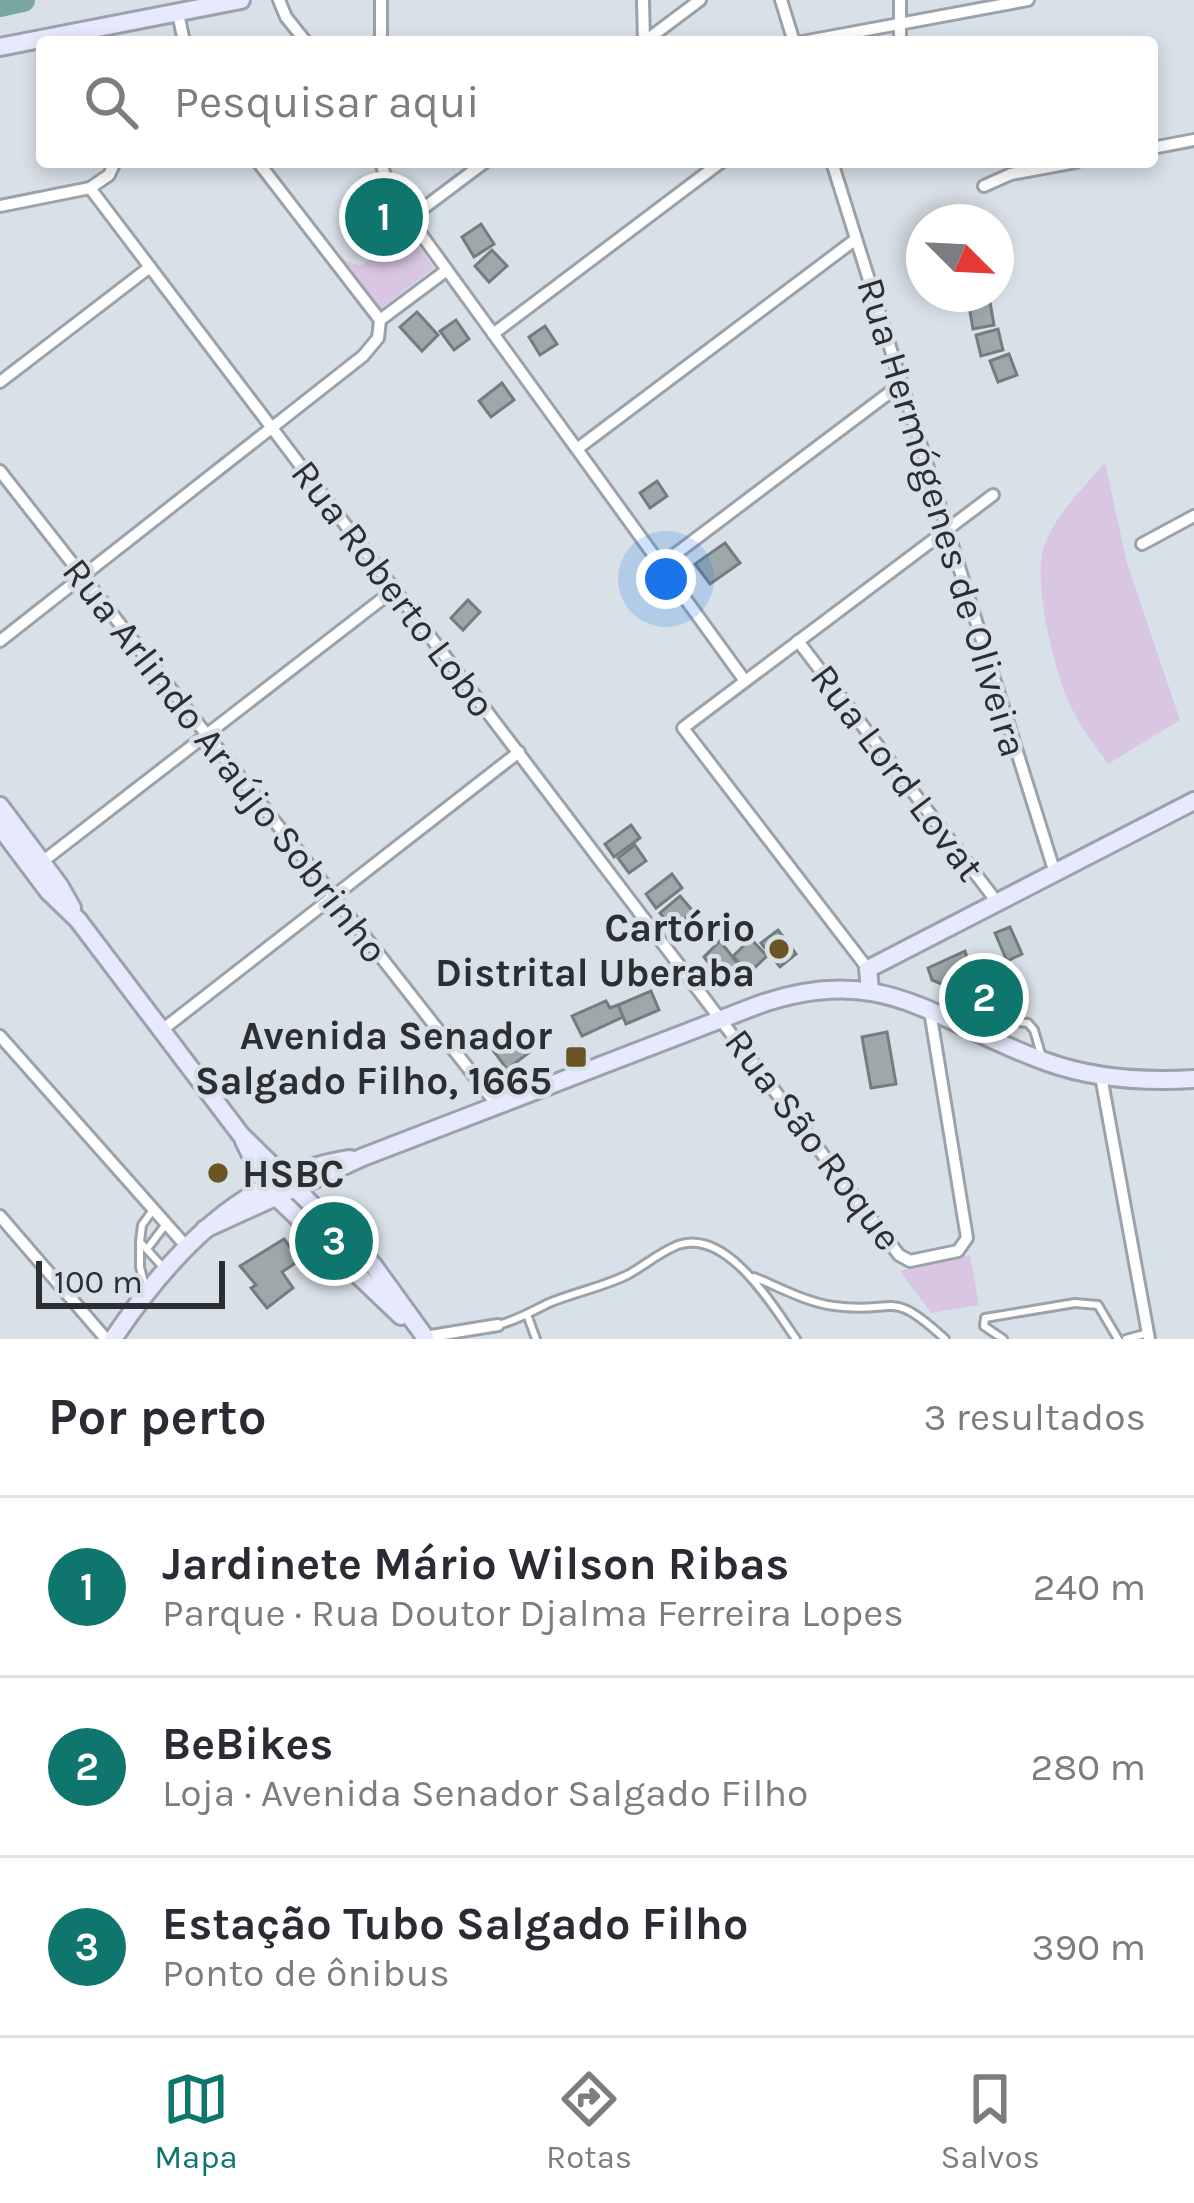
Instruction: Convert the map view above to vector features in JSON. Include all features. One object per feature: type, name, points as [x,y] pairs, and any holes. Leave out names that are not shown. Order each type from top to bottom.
[{"type":"main road","points":[[115,34],[178,13],[241,0]]},
{"type":"main road","points":[[0,47],[36,43]]},
{"type":"main road","points":[[870,990],[868,969],[1194,801]]},
{"type":"main road","points":[[0,806],[78,920],[241,1135],[272,1193],[426,1338]]},
{"type":"main road","points":[[0,827],[48,891],[78,920]]},
{"type":"main road","points":[[109,1339],[184,1245],[272,1193],[722,1018],[810,990],[870,990],[930,1008],[1043,1061],[1101,1076],[1194,1079]]},
{"type":"main road","points":[[241,1135],[373,1265],[426,1338]]},
{"type":"street","points":[[279,0],[302,36]]},
{"type":"street","points":[[381,0],[381,36]]},
{"type":"street","points":[[643,0],[644,36]]},
{"type":"street","points":[[652,36],[700,0]]},
{"type":"street","points":[[781,0],[796,36]]},
{"type":"street","points":[[900,0],[900,36]]},
{"type":"street","points":[[839,36],[1028,0]]},
{"type":"street","points":[[178,13],[183,36]]},
{"type":"street","points":[[1158,147],[1194,140]]},
{"type":"street","points":[[0,206],[90,188],[104,180],[111,168]]},
{"type":"street","points":[[0,641],[363,356],[378,338],[380,320],[263,168]]},
{"type":"street","points":[[382,168],[385,182],[409,219],[745,681]]},
{"type":"street","points":[[409,219],[477,168]]},
{"type":"street","points":[[493,334],[713,168]]},
{"type":"street","name":"Rua Hermógenes de Oliveira","points":[[834,168],[1055,873]]},
{"type":"street","points":[[984,186],[1011,174],[1044,168]]},
{"type":"street","name":"Rua Roberto Lobo","points":[[90,188],[722,1018]]},
{"type":"street","points":[[577,449],[856,238]]},
{"type":"street","points":[[0,382],[150,267]]},
{"type":"street","points":[[380,320],[447,270]]},
{"type":"street","points":[[661,565],[902,383]]},
{"type":"street","name":"Rua Arlindo Araújo Sobrinho","points":[[0,471],[497,1105]]},
{"type":"street","points":[[868,969],[683,728],[993,495]]},
{"type":"street","points":[[1142,544],[1194,516]]},
{"type":"street","points":[[42,862],[395,590]]},
{"type":"street","name":"Rua Lord Lovat","points":[[799,641],[997,902]]},
{"type":"street","points":[[162,1030],[519,752]]},
{"type":"street","name":"Rua São Roque","points":[[722,1018],[907,1260],[958,1252],[965,1246],[930,1008]]},
{"type":"street","points":[[0,1036],[184,1245]]},
{"type":"street","points":[[1101,1076],[1148,1336]]},
{"type":"street","points":[[0,1216],[109,1339]]},
{"type":"street","points":[[426,1338],[497,1325]]},
{"type":"lane","points":[[986,1035],[1006,1021],[1028,1023],[1043,1061]]},
{"type":"lane","points":[[146,1290],[140,1267],[142,1225],[153,1210]]},
{"type":"lane","points":[[144,1246],[166,1224]]},
{"type":"lane","points":[[497,1325],[528,1318],[546,1304],[627,1275],[682,1244],[702,1244],[724,1254],[751,1276],[796,1339]]},
{"type":"lane","points":[[144,1246],[165,1268]]},
{"type":"lane","points":[[751,1276],[827,1305],[909,1308],[945,1339]]},
{"type":"lane","points":[[1003,1339],[984,1326],[985,1318],[1075,1303],[1098,1305],[1122,1339],[1148,1336]]},
{"type":"lane","points":[[528,1318],[536,1339]]},
{"type":"shaded area","points":[[372,182],[434,268],[380,309],[342,259],[360,266],[369,260]]},
{"type":"shaded area","points":[[1105,463],[1127,563],[1180,720],[1108,764],[1065,694],[1047,628],[1041,581],[1049,534]]},
{"type":"shaded area","points":[[970,1255],[979,1305],[931,1313],[900,1271]]},
{"type":"building","points":[[481,224],[494,244],[474,257],[462,237]]},
{"type":"building","points":[[492,250],[507,266],[489,282],[475,266]]},
{"type":"building","points":[[417,312],[438,335],[422,351],[400,327]]},
{"type":"building","points":[[970,312],[992,312],[994,325],[973,329]]},
{"type":"building","points":[[456,320],[469,339],[454,350],[440,331]]},
{"type":"building","points":[[545,326],[557,344],[540,355],[529,337]]},
{"type":"building","points":[[998,329],[1003,350],[981,356],[976,335]]},
{"type":"building","points":[[1009,354],[1017,375],[998,382],[990,361]]},
{"type":"building","points":[[502,383],[514,400],[491,417],[479,401]]},
{"type":"building","points":[[657,481],[667,496],[650,508],[640,493]]},
{"type":"building","points":[[725,543],[740,563],[710,584],[695,564]]},
{"type":"building","points":[[468,600],[480,612],[463,630],[451,618]]},
{"type":"building","points":[[631,825],[640,838],[614,857],[605,844]]},
{"type":"building","points":[[635,845],[646,861],[629,873],[618,858]]},
{"type":"building","points":[[672,874],[682,888],[656,908],[646,894]]},
{"type":"building","points":[[680,896],[693,911],[673,929],[660,913]]},
{"type":"building","points":[[1010,927],[1022,954],[1007,961],[995,933]]},
{"type":"building","name":"Cartório Distrital Uberaba","points":[[778,930],[796,954],[780,967],[761,943]]},
{"type":"building","points":[[751,939],[767,956],[749,973],[733,956]]},
{"type":"building","points":[[720,941],[746,974],[724,983],[704,957]]},
{"type":"building","points":[[965,951],[976,990],[966,994],[932,980],[928,968]]},
{"type":"building","points":[[651,991],[659,1010],[626,1024],[618,1005]]},
{"type":"building","points":[[606,1001],[610,1008],[618,1005],[623,1017],[582,1036],[572,1016]]},
{"type":"building","points":[[513,1028],[530,1052],[507,1069],[489,1045]]},
{"type":"building","points":[[887,1032],[896,1084],[871,1088],[862,1037]]},
{"type":"building","points":[[284,1239],[300,1260],[282,1272],[293,1288],[267,1308],[240,1266]]},
{"type":"waterway","points":[[0,5],[23,0]]},
{"type":"place","name":"Jardinete Mário Wilson Ribas","points":[[384,217]]},
{"type":"place","name":"Cartório Distrital Uberaba","points":[[779,949]]},
{"type":"place","name":"BeBikes","points":[[984,998]]},
{"type":"place","name":"Avenida Senador Salgado Filho, 1665","points":[[576,1057]]},
{"type":"place","name":"HSBC","points":[[218,1173]]},
{"type":"place","name":"Estação Tubo Salgado Filho","points":[[334,1241]]}]
